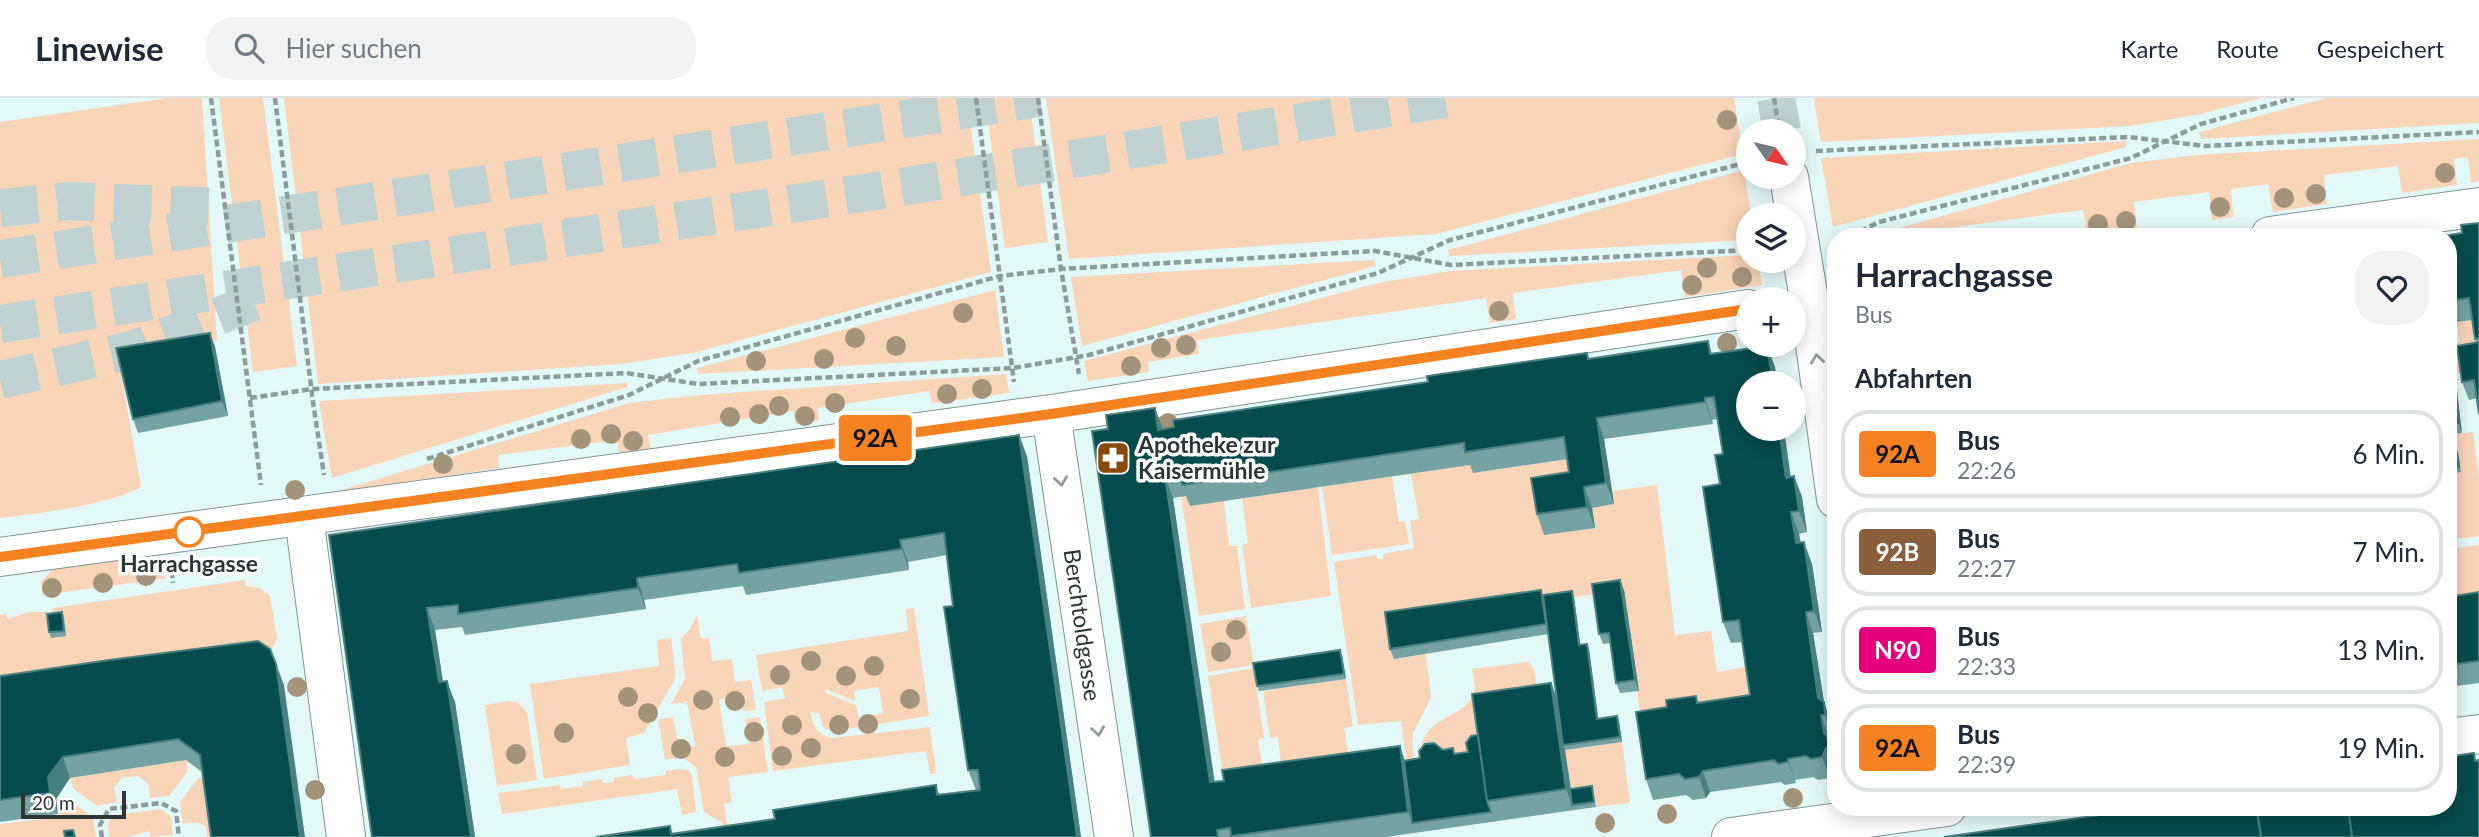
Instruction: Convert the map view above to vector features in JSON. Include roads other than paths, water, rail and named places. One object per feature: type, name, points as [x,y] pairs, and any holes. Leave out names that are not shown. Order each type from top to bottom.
[{"type":"street","points":[[1791,189],[1813,300],[1827,421]]},
{"type":"street","points":[[2328,228],[2479,207]]},
{"type":"street","points":[[0,557],[1051,414],[1736,311]]},
{"type":"street","name":"Berchtoldgasse","points":[[1051,414],[1114,837]]},
{"type":"street","points":[[304,517],[346,837]]},
{"type":"street","points":[[2457,737],[2479,734]]},
{"type":"street","points":[[1731,837],[1900,816]]},
{"type":"tunnel","points":[[0,259],[1040,98]]},
{"type":"tunnel","points":[[0,324],[882,190],[1449,98]]},
{"type":"tunnel","points":[[1776,98],[1780,119]]},
{"type":"tunnel","points":[[0,208],[70,201],[226,207]]},
{"type":"tunnel","points":[[0,380],[132,350],[259,300]]},
{"type":"place","name":"Apotheke zur Kaisermühle","points":[[1113,458]]},
{"type":"place","name":"Harrachgasse","points":[[189,532]]}]
